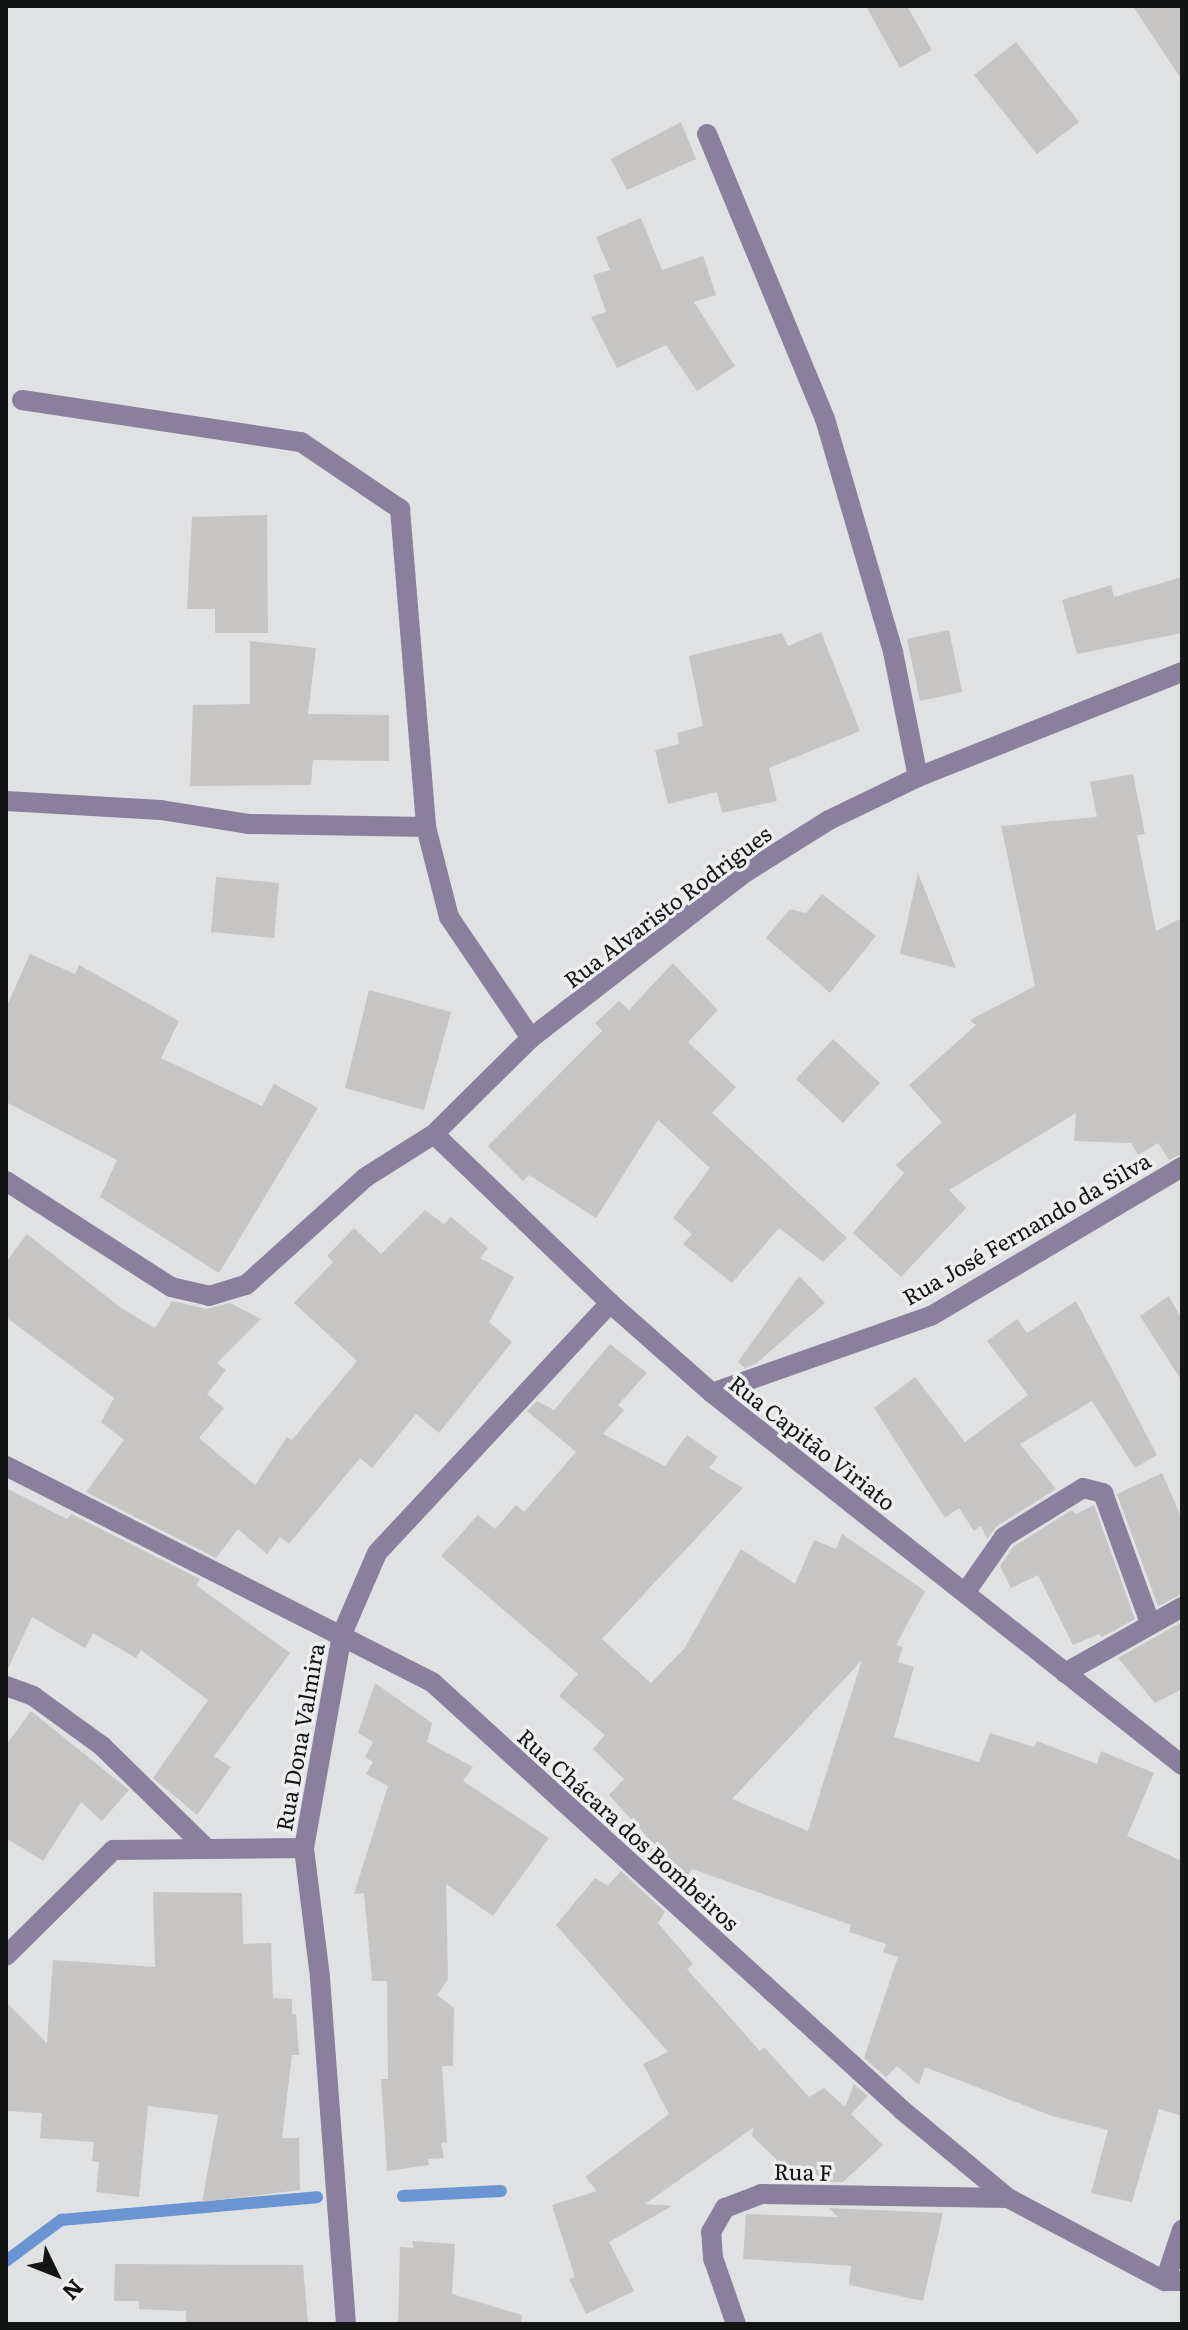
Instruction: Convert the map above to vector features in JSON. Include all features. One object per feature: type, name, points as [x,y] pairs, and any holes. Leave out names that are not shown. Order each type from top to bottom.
[{"type":"street","points":[[707,134],[825,419],[893,652],[918,777]]},
{"type":"street","points":[[22,400],[301,442],[400,509],[426,827],[449,917],[531,1038]]},
{"type":"street","name":"Rua Alvaristo Rodrigues","points":[[6,1181],[171,1287],[209,1296],[246,1285],[366,1177],[434,1134],[531,1038],[746,872],[829,820],[918,777],[1182,672]]},
{"type":"street","points":[[6,801],[161,810],[248,824],[426,827]]},
{"type":"street","name":"Rua Capitão Viriato","points":[[434,1134],[610,1303],[712,1393],[1182,1765]]},
{"type":"street","name":"Rua José Fernando da Silva","points":[[712,1393],[931,1316],[1182,1167]]},
{"type":"street","name":"Rua Dona Valmira","points":[[346,2324],[320,1977],[304,1848],[342,1634],[377,1553],[610,1303]]},
{"type":"street","name":"Rua Chácara dos Bombeiros","points":[[6,1466],[432,1682],[890,2099],[1008,2198],[1174,2281]]},
{"type":"street","points":[[965,1593],[1004,1537],[1083,1488],[1103,1493],[1150,1623]]},
{"type":"street","points":[[1065,1673],[1182,1607]]},
{"type":"street","points":[[6,1686],[33,1696],[102,1746],[207,1849]]},
{"type":"street","points":[[6,1956],[113,1850],[304,1848]]},
{"type":"street","name":"Rua F","points":[[736,2324],[713,2258],[711,2232],[725,2208],[761,2194],[1008,2198]]},
{"type":"street","points":[[1174,2281],[1182,2230]]},
{"type":"building","points":[[866,6],[907,6],[932,50],[900,68]]},
{"type":"building","points":[[1133,6],[1182,6],[1182,80]]},
{"type":"building","points":[[1016,42],[1079,122],[1037,154],[974,75]]},
{"type":"building","points":[[681,122],[696,159],[627,190],[611,159]]},
{"type":"building","points":[[641,218],[662,270],[703,256],[716,295],[694,302],[735,366],[697,391],[666,345],[617,368],[591,317],[606,312],[593,275],[610,270],[596,237]]},
{"type":"building","points":[[267,515],[268,633],[215,633],[215,609],[187,609],[192,517]]},
{"type":"building","points":[[1182,577],[1182,633],[1077,654],[1062,600],[1111,585],[1114,597]]},
{"type":"building","points":[[949,630],[962,692],[920,701],[907,639]]},
{"type":"building","points":[[821,632],[860,731],[769,768],[777,801],[722,813],[717,792],[668,804],[655,750],[679,744],[677,733],[703,726],[689,656],[782,633],[788,646]]},
{"type":"building","points":[[250,641],[316,648],[308,714],[389,715],[389,761],[313,760],[311,785],[190,786],[193,705],[250,704]]},
{"type":"building","points":[[1133,774],[1145,834],[1137,835],[1156,931],[1182,918],[1182,1154],[1169,1160],[1158,1143],[1138,1155],[1131,1143],[1074,1141],[1076,1113],[949,1190],[966,1208],[901,1277],[853,1233],[904,1173],[896,1165],[942,1122],[909,1085],[976,1025],[970,1020],[1035,986],[1001,826],[1097,817],[1090,782]]},
{"type":"building","points":[[918,873],[956,968],[900,954]]},
{"type":"building","points":[[216,877],[279,883],[274,938],[211,932]]},
{"type":"building","points":[[822,894],[876,936],[830,993],[766,938],[790,909],[806,913]]},
{"type":"building","points":[[30,954],[75,974],[79,965],[179,1021],[161,1058],[262,1106],[274,1084],[318,1108],[219,1273],[100,1197],[117,1160],[6,1102],[6,1008]]},
{"type":"building","points":[[673,963],[718,1010],[688,1042],[736,1087],[712,1113],[847,1238],[823,1262],[779,1228],[732,1283],[683,1244],[692,1234],[673,1218],[710,1168],[658,1120],[596,1218],[529,1175],[523,1181],[488,1146],[602,1031],[595,1023],[619,1001],[629,1010]]},
{"type":"building","points":[[369,990],[451,1012],[424,1110],[345,1088]]},
{"type":"building","points":[[833,1039],[880,1083],[843,1123],[796,1079]]},
{"type":"building","points":[[425,1210],[444,1224],[451,1217],[488,1248],[480,1258],[514,1277],[489,1322],[512,1342],[439,1433],[416,1414],[372,1468],[360,1458],[289,1544],[280,1537],[267,1554],[238,1529],[216,1558],[86,1492],[124,1440],[101,1422],[114,1398],[6,1317],[6,1262],[27,1234],[121,1308],[155,1328],[172,1301],[207,1309],[230,1303],[261,1319],[217,1363],[226,1370],[207,1394],[224,1408],[199,1438],[255,1485],[287,1437],[292,1440],[357,1361],[294,1303],[333,1262],[327,1256],[354,1228],[381,1254]]},
{"type":"building","points":[[799,1276],[825,1303],[757,1363],[745,1368],[738,1362]]},
{"type":"building","points":[[1169,1296],[1182,1320],[1182,1381],[1140,1316]]},
{"type":"building","points":[[1076,1301],[1157,1455],[1135,1468],[1092,1401],[1020,1444],[1056,1489],[997,1526],[987,1539],[981,1526],[974,1531],[959,1508],[945,1518],[874,1408],[915,1377],[965,1442],[1028,1395],[987,1341],[1017,1319],[1027,1333]]},
{"type":"building","points":[[610,1344],[647,1373],[618,1405],[624,1410],[603,1434],[665,1466],[687,1435],[718,1457],[709,1468],[743,1488],[602,1639],[651,1683],[684,1649],[741,1549],[795,1584],[814,1540],[836,1549],[842,1534],[925,1591],[896,1645],[903,1647],[898,1662],[914,1667],[894,1737],[979,1762],[990,1733],[1034,1747],[1037,1741],[1097,1764],[1101,1751],[1154,1773],[1127,1836],[1182,1861],[1182,2116],[1159,2109],[1132,2202],[1091,2193],[1108,2130],[1052,2116],[925,2067],[919,2085],[897,2066],[886,2077],[864,2058],[898,1957],[883,1952],[886,1944],[849,1932],[851,1925],[692,1869],[679,1889],[638,1852],[649,1839],[609,1795],[624,1779],[593,1749],[605,1735],[559,1696],[578,1674],[441,1556],[478,1515],[495,1529],[516,1505],[524,1512],[576,1452],[527,1411],[537,1401],[554,1410]],"holes":[[[862,1660],[808,1831],[732,1799]]]},
{"type":"building","points":[[1162,1473],[1182,1519],[1182,1594],[1158,1606],[1117,1494]]},
{"type":"building","points":[[6,1488],[67,1519],[71,1514],[200,1579],[196,1585],[290,1653],[214,1756],[231,1767],[197,1815],[153,1778],[208,1700],[141,1650],[136,1658],[93,1633],[85,1648],[32,1617],[6,1673]]},
{"type":"building","points":[[1094,1505],[1135,1619],[1102,1637],[1099,1634],[1073,1645],[1038,1575],[1011,1588],[1000,1566],[1013,1547],[1072,1510],[1076,1514]]},
{"type":"building","points":[[1182,1622],[1182,1689],[1155,1703],[1118,1658]]},
{"type":"building","points":[[375,1683],[432,1723],[427,1742],[473,1767],[463,1781],[549,1838],[493,1916],[446,1884],[448,1979],[437,1995],[454,2008],[453,2066],[442,2066],[447,2142],[441,2143],[444,2158],[428,2159],[429,2165],[387,2171],[381,2079],[388,2079],[387,1981],[372,1981],[364,1893],[354,1894],[388,1786],[366,1774],[373,1762],[365,1757],[373,1742],[358,1733]]},
{"type":"building","points":[[31,1711],[129,1790],[102,1821],[81,1802],[43,1861],[6,1838],[6,1745]]},
{"type":"building","points":[[621,1871],[665,1912],[658,1923],[693,1964],[687,1969],[760,2051],[764,2047],[809,2097],[824,2088],[845,2107],[854,2084],[868,2096],[851,2114],[883,2145],[843,2182],[800,2182],[752,2136],[753,2128],[645,2204],[672,2206],[609,2242],[634,2291],[586,2314],[569,2279],[575,2277],[552,2205],[597,2191],[585,2177],[669,2114],[643,2064],[668,2052],[556,1925],[595,1878],[608,1886]]},
{"type":"building","points":[[153,1892],[242,1893],[243,1944],[271,1943],[273,1998],[292,1999],[292,2014],[296,2014],[299,2055],[292,2055],[282,2138],[299,2138],[300,2190],[202,2202],[218,2115],[148,2106],[139,2197],[96,2192],[99,2162],[92,2161],[94,2142],[40,2138],[42,2113],[6,2111],[6,2002],[47,2043],[53,1960],[155,1967]]},
{"type":"building","points":[[829,2208],[943,2213],[923,2301],[849,2285],[851,2266],[743,2259],[746,2214],[838,2217]]},
{"type":"building","points":[[412,2241],[455,2244],[452,2294],[522,2315],[521,2324],[398,2324],[400,2247],[414,2248]]},
{"type":"building","points":[[115,2264],[303,2265],[308,2324],[186,2324],[186,2311],[139,2309],[139,2301],[114,2301]]},
{"type":"waterway","points":[[403,2196],[501,2191]]},
{"type":"waterway","points":[[6,2261],[61,2220],[317,2197]]}]
